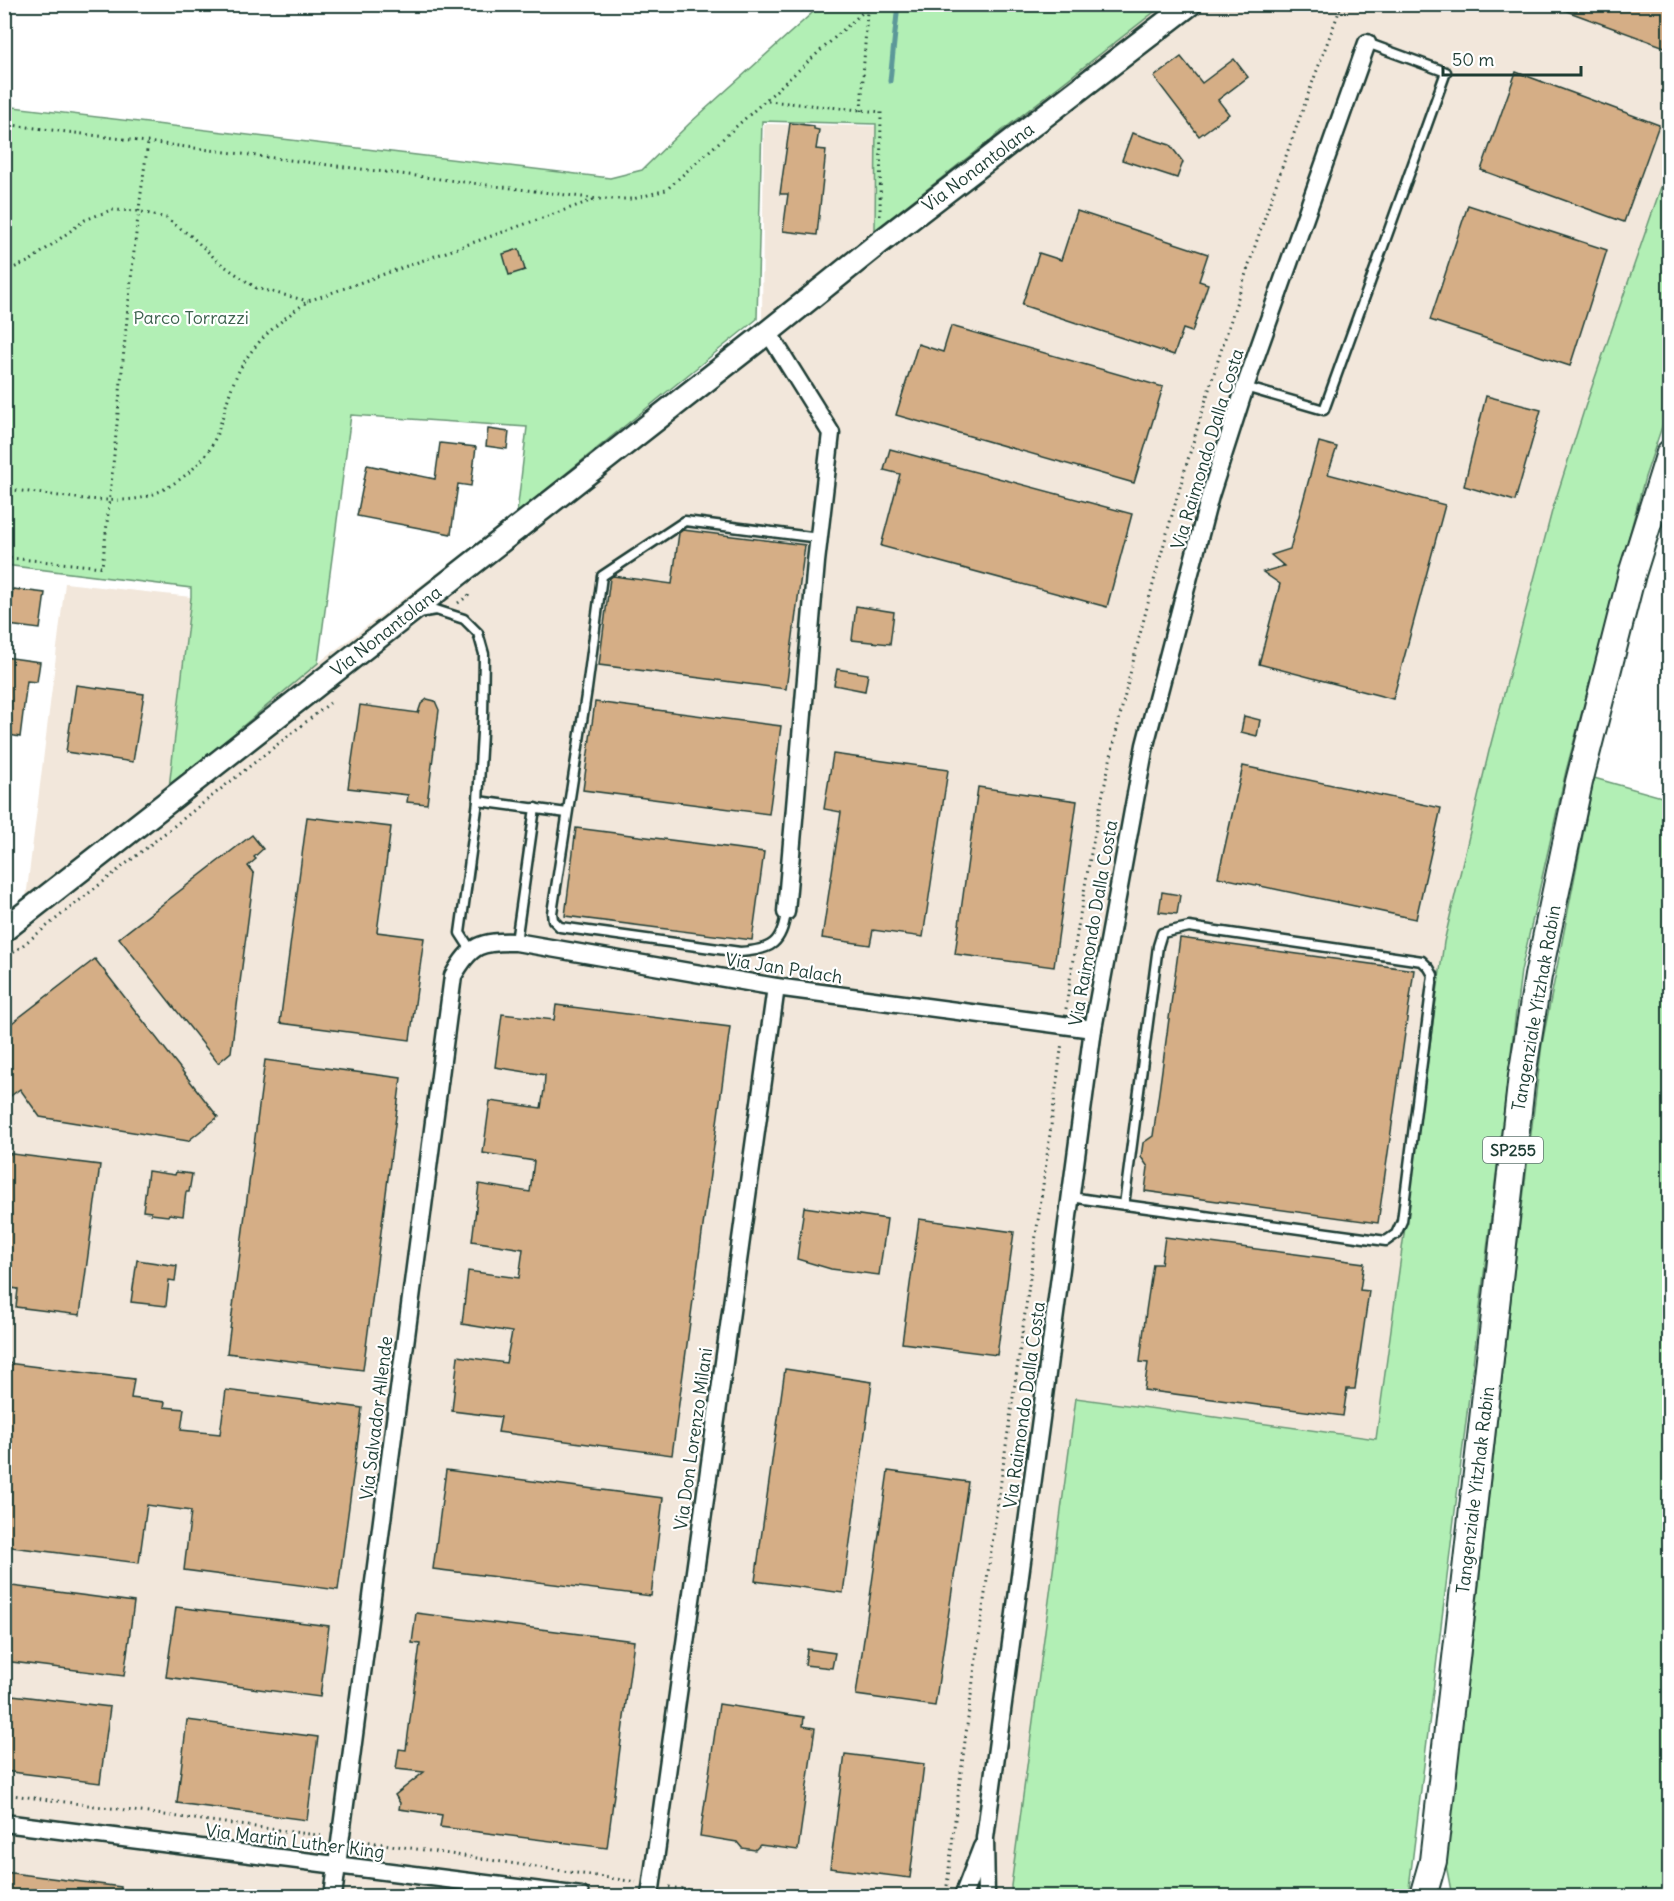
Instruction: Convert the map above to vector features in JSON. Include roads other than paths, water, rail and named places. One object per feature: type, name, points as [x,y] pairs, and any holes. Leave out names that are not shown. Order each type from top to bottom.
[{"type":"main road","name":"Via Nonantolana","points":[[4,930],[879,243],[1190,4]]},
{"type":"main road","name":"Tangenziale Yitzhak Rabin","points":[[1423,1896],[1433,1861],[1522,1076],[1538,976],[1581,771],[1632,574],[1670,453]]},
{"type":"main road","name":"Tangenziale Yitzhak Rabin","points":[[1433,1861],[1438,1896]]},
{"type":"street","name":"Via Raimondo Dalla Costa","points":[[985,1838],[1093,1029],[1145,746],[1210,496],[1245,387],[1368,43]]},
{"type":"street","points":[[768,332],[831,433],[819,538],[786,912]]},
{"type":"street","name":"Via Jan Palach","points":[[471,950],[492,942],[516,942],[776,987],[1093,1029]]},
{"type":"street","name":"Via Salvador Allende","points":[[333,1896],[453,976],[471,950]]},
{"type":"street","name":"Via Don Lorenzo Milani","points":[[651,1890],[776,987]]},
{"type":"street","name":"Via Martin Luther King","points":[[4,1823],[581,1896]]},
{"type":"street","points":[[963,1896],[985,1838]]},
{"type":"street","points":[[985,1838],[986,1896]]},
{"type":"lane","points":[[1245,387],[1324,410],[1446,72],[1368,43]]},
{"type":"lane","points":[[786,912],[784,927],[777,941],[757,951],[740,952],[560,927],[553,920],[552,913],[588,689],[602,576],[685,521],[819,538]]},
{"type":"lane","points":[[406,615],[436,610],[464,619],[478,633],[484,654],[478,801],[459,933],[471,950]]},
{"type":"lane","points":[[478,801],[567,813]]},
{"type":"lane","points":[[516,942],[535,808]]},
{"type":"lane","points":[[1071,1197],[1124,1205],[1386,1241],[1396,1234],[1402,1221],[1433,975],[1429,968],[1422,961],[1189,927],[1162,933],[1158,946],[1124,1205]]},
{"type":"waterway","points":[[890,81],[898,4]]},
{"type":"park label","name":"Parco Torrazzi","points":[[191,317]]}]
